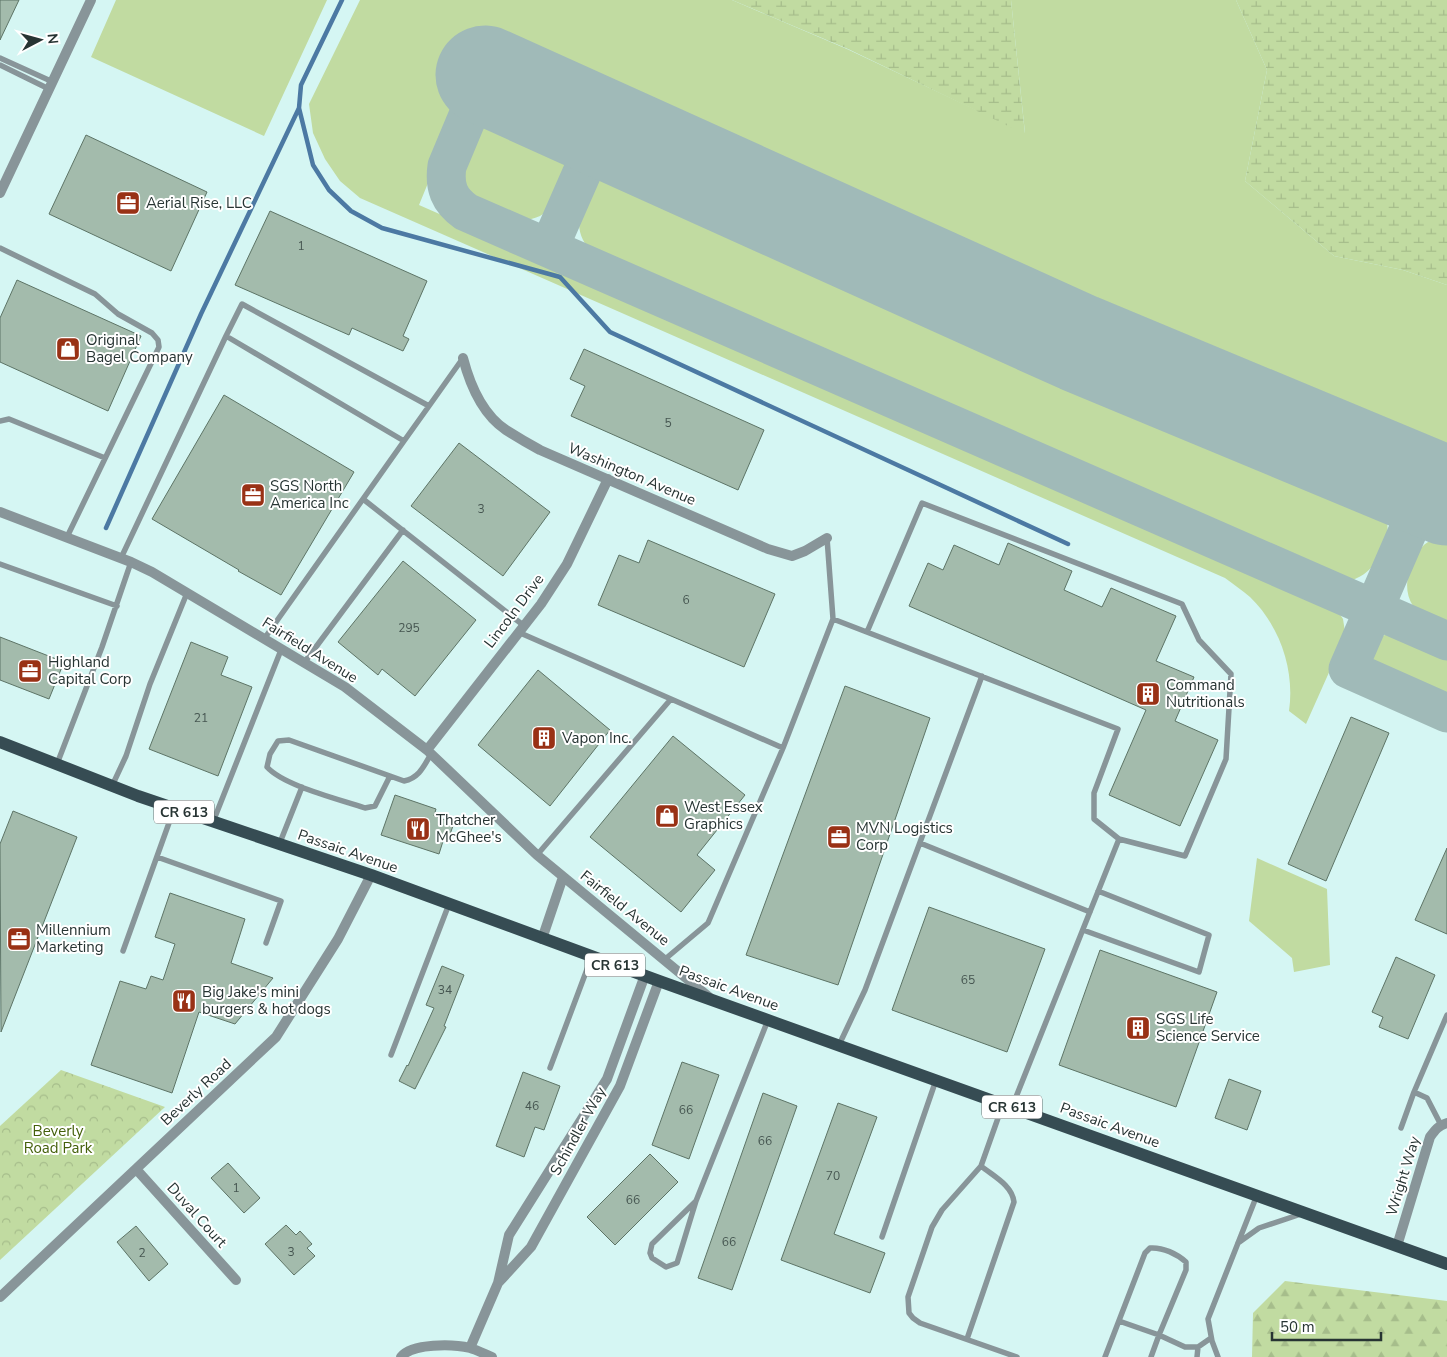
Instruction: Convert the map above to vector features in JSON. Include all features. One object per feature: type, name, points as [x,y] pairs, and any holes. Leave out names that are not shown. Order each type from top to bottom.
[{"type":"main road","name":"Passaic Avenue","points":[[0,742],[174,809],[371,875],[645,976],[1447,1264]]},
{"type":"street","points":[[0,193],[91,0]]},
{"type":"street","name":"Washington Avenue","points":[[464,358],[469,380],[484,407],[504,429],[540,450],[768,549],[792,556],[827,538]]},
{"type":"street","name":"Lincoln Drive","points":[[429,752],[568,564],[608,479]]},
{"type":"street","name":"Fairfield Avenue","points":[[0,512],[121,558],[152,572],[344,688],[429,752],[537,855],[714,1000]]},
{"type":"street","name":"Beverly Road","points":[[0,1297],[276,1037],[338,939],[371,875]]},
{"type":"street","name":"Fairfield Avenue","points":[[542,938],[563,877]]},
{"type":"street","name":"Schindler Way","points":[[470,1348],[498,1283],[509,1235],[606,1079],[645,976]]},
{"type":"street","name":"Schindler Way","points":[[498,1283],[531,1247],[620,1086],[659,981]]},
{"type":"street","name":"Wright Way","points":[[1398,1246],[1430,1137],[1434,1130],[1444,1124]]},
{"type":"street","name":"Duval Court","points":[[136,1169],[236,1280]]},
{"type":"street","points":[[400,1357],[417,1348],[435,1345],[470,1348],[492,1357]]},
{"type":"lane","points":[[0,58],[51,86]]},
{"type":"lane","points":[[0,65],[51,86]]},
{"type":"lane","points":[[0,248],[95,294],[118,314],[152,333],[158,340],[159,348],[67,537]]},
{"type":"lane","points":[[121,558],[242,304],[429,406]]},
{"type":"lane","points":[[226,336],[404,441]]},
{"type":"lane","points":[[264,639],[464,358]]},
{"type":"lane","points":[[0,421],[9,420],[105,458]]},
{"type":"lane","points":[[363,499],[521,628],[671,699],[782,748]]},
{"type":"lane","points":[[833,619],[1118,729],[1094,793],[1094,819],[1119,839],[1185,856],[1226,759],[1231,674],[1199,640],[1182,604],[922,503],[867,632]]},
{"type":"lane","points":[[304,663],[403,530]]},
{"type":"lane","points":[[664,960],[708,923],[782,748],[833,619],[827,538]]},
{"type":"lane","points":[[57,765],[102,647],[131,562]]},
{"type":"lane","points":[[0,564],[116,606]]},
{"type":"lane","points":[[112,786],[126,756],[150,684],[187,593]]},
{"type":"lane","points":[[213,822],[281,650]]},
{"type":"lane","points":[[839,1045],[866,990],[982,676]]},
{"type":"lane","points":[[537,855],[671,699]]},
{"type":"lane","points":[[390,776],[375,806],[364,808],[302,787],[273,774],[267,768],[270,754],[278,741],[289,740],[390,776],[404,781],[412,779],[420,772],[429,752]]},
{"type":"lane","points":[[279,845],[302,787]]},
{"type":"lane","points":[[123,950],[174,809]]},
{"type":"lane","points":[[1017,1357],[920,1322],[909,1313],[908,1297],[936,1218],[981,1166],[1083,930],[1119,839]]},
{"type":"lane","points":[[920,843],[1090,912]]},
{"type":"lane","points":[[157,857],[281,901],[266,944]]},
{"type":"lane","points":[[1083,930],[1199,972],[1209,934],[1098,891]]},
{"type":"lane","points":[[391,1055],[450,904]]},
{"type":"lane","points":[[550,1068],[592,956]]},
{"type":"lane","points":[[1401,1128],[1414,1092],[1447,1015]]},
{"type":"lane","points":[[696,1200],[652,1244],[650,1253],[652,1258],[666,1267],[677,1263],[696,1200],[768,1020]]},
{"type":"lane","points":[[882,1237],[936,1080]]},
{"type":"lane","points":[[1414,1092],[1427,1098],[1444,1124]]},
{"type":"lane","points":[[967,1339],[1014,1202],[1010,1189],[981,1166]]},
{"type":"lane","points":[[1218,1357],[1211,1338],[1208,1319],[1257,1195]]},
{"type":"lane","points":[[1238,1244],[1259,1228],[1305,1212]]},
{"type":"lane","points":[[1105,1357],[1146,1253],[1150,1248],[1157,1247],[1179,1256],[1186,1262],[1186,1270],[1151,1357]]},
{"type":"lane","points":[[1119,1321],[1159,1335],[1185,1347],[1198,1347],[1211,1338]]},
{"type":"lane","points":[[1197,1357],[1198,1347]]},
{"type":"green space","points":[[116,0],[327,0],[264,136],[91,57]]},
{"type":"green space","points":[[360,0],[732,0],[847,49],[1025,133],[1011,0],[1236,0],[1267,70],[1245,181],[1334,256],[1403,270],[1447,285],[1447,464],[485,44],[419,205],[1335,607],[1343,619],[1345,632],[1339,650],[1306,724],[1289,711],[1290,680],[1287,665],[1283,650],[1270,621],[1250,597],[1225,578],[360,198],[340,181],[325,159],[313,133],[309,104]]},
{"type":"green space","points":[[732,0],[1011,0],[1025,134],[848,49]]},
{"type":"green space","points":[[1236,0],[1447,0],[1447,285],[1403,270],[1334,256],[1245,181],[1267,70]]},
{"type":"green space","points":[[509,116],[535,127],[556,141],[562,149],[566,160],[565,173],[555,201],[544,214],[529,219],[520,220],[477,202],[466,191],[461,177],[465,155],[480,125],[489,119]]},
{"type":"green space","points":[[626,169],[641,172],[1365,490],[1379,504],[1385,514],[1387,532],[1386,542],[1382,551],[1365,574],[1346,582],[597,254],[589,248],[579,228],[582,204],[586,193],[601,175],[611,170]]},
{"type":"green space","points":[[1447,536],[1447,625],[1428,617],[1413,606],[1409,599],[1407,583],[1413,560],[1422,547],[1430,541]]},
{"type":"green space","points":[[1390,632],[1447,655],[1447,699],[1381,671],[1375,665],[1371,654],[1374,644]]},
{"type":"green space","points":[[1257,858],[1327,889],[1330,965],[1294,972],[1292,958],[1249,921]]},
{"type":"green space","name":"Beverly Road Park","points":[[61,1070],[165,1107],[0,1260],[0,1126]]},
{"type":"green space","points":[[1285,1281],[1447,1301],[1447,1357],[1252,1357],[1253,1313]]},
{"type":"building","points":[[0,0],[19,0],[0,40]]},
{"type":"building","name":"Aerial Rise, LLC","points":[[86,135],[207,192],[171,271],[49,214]]},
{"type":"building","points":[[270,211],[427,281],[403,336],[409,339],[403,351],[352,328],[349,335],[235,285]]},
{"type":"building","name":"Original Bagel Company","points":[[17,280],[141,336],[108,411],[0,362],[0,318]]},
{"type":"building","points":[[584,349],[764,430],[738,490],[571,416],[585,386],[570,379]]},
{"type":"building","name":"SGS North America Inc","points":[[224,395],[354,472],[281,595],[152,519]]},
{"type":"building","points":[[459,443],[550,512],[503,576],[411,506]]},
{"type":"building","points":[[648,540],[775,594],[744,667],[598,605],[619,555],[639,563]]},
{"type":"building","name":"Command Nutritionals","points":[[1008,543],[1072,571],[1064,590],[1102,607],[1111,588],[1176,616],[1156,661],[1194,677],[1175,721],[1218,740],[1180,826],[1109,795],[1146,710],[909,606],[928,563],[943,570],[954,545],[999,565]]},
{"type":"building","points":[[403,561],[476,620],[415,696],[382,669],[378,675],[338,642]]},
{"type":"building","name":"Highland Capital Corp","points":[[0,637],[64,662],[49,699],[0,680]]},
{"type":"building","points":[[191,642],[228,657],[221,675],[252,687],[218,776],[149,749]]},
{"type":"building","name":"Vapon Inc.","points":[[538,670],[610,730],[550,806],[478,745]]},
{"type":"building","name":"MVN Logistics Corp","points":[[845,686],[930,718],[838,985],[746,955]]},
{"type":"building","points":[[1351,717],[1389,733],[1326,881],[1288,864]]},
{"type":"building","name":"West Essex Graphics","points":[[673,736],[745,795],[697,855],[715,870],[681,912],[590,837]]},
{"type":"building","name":"Thatcher McGhee's","points":[[395,795],[436,809],[434,816],[454,823],[448,840],[444,838],[439,854],[381,835]]},
{"type":"building","name":"Millennium Marketing","points":[[13,811],[77,837],[1,1032],[0,844]]},
{"type":"building","points":[[1447,848],[1447,934],[1415,920]]},
{"type":"building","name":"Big Jake's mini burgers & hot dogs","points":[[170,893],[245,919],[231,963],[273,978],[235,1024],[199,1012],[172,1093],[91,1065],[120,981],[146,989],[151,976],[163,980],[175,944],[155,937]]},
{"type":"building","points":[[929,907],[1045,949],[1007,1052],[892,1010]]},
{"type":"building","name":"SGS Life Science Service","points":[[1100,950],[1217,992],[1176,1107],[1059,1065]]},
{"type":"building","points":[[1396,957],[1435,975],[1408,1039],[1379,1027],[1383,1017],[1372,1012]]},
{"type":"building","points":[[442,966],[464,975],[444,1026],[446,1027],[415,1089],[399,1081],[408,1066],[434,1008],[426,1005]]},
{"type":"building","points":[[682,1062],[719,1075],[689,1159],[652,1145]]},
{"type":"building","points":[[523,1072],[560,1086],[544,1130],[535,1127],[524,1157],[496,1146]]},
{"type":"building","points":[[1229,1079],[1261,1091],[1247,1130],[1215,1118]]},
{"type":"building","points":[[763,1093],[797,1106],[732,1290],[698,1278]]},
{"type":"building","points":[[838,1103],[877,1117],[834,1234],[885,1253],[870,1293],[781,1260]]},
{"type":"building","points":[[650,1154],[678,1182],[615,1245],[587,1217]]},
{"type":"building","points":[[228,1163],[260,1198],[244,1213],[211,1178]]},
{"type":"building","points":[[286,1225],[296,1235],[300,1231],[312,1244],[307,1248],[315,1256],[294,1275],[265,1244]]},
{"type":"building","points":[[136,1226],[168,1264],[149,1281],[117,1242]]},
{"type":"waterway","points":[[342,0],[301,85],[299,108],[313,165],[329,190],[351,211],[382,228],[560,277],[610,332],[1068,544]]},
{"type":"waterway","points":[[106,528],[201,314],[299,108]]},
{"type":"taxiway","points":[[485,75],[447,166],[446,180],[449,192],[455,203],[466,212],[1447,641]]},
{"type":"taxiway","points":[[549,248],[602,127]]},
{"type":"taxiway","points":[[1427,487],[1348,669],[1447,713]]},
{"type":"runway","points":[[485,75],[1079,343],[1447,496]]},
{"type":"place","name":"Aerial Rise, LLC","points":[[128,203]]},
{"type":"place","name":"Original Bagel Company","points":[[68,349]]},
{"type":"place","name":"SGS North America Inc","points":[[253,495]]},
{"type":"place","name":"Highland Capital Corp","points":[[30,671]]},
{"type":"place","name":"Command Nutritionals","points":[[1148,694]]},
{"type":"place","name":"Vapon Inc.","points":[[544,738]]},
{"type":"place","name":"West Essex Graphics","points":[[667,816]]},
{"type":"place","name":"Thatcher McGhee's","points":[[418,829]]},
{"type":"place","name":"MVN Logistics Corp","points":[[839,837]]},
{"type":"place","name":"Millennium Marketing","points":[[19,939]]},
{"type":"place","name":"Big Jake's mini burgers & hot dogs","points":[[184,1001]]},
{"type":"place","name":"SGS Life Science Service","points":[[1138,1028]]}]
